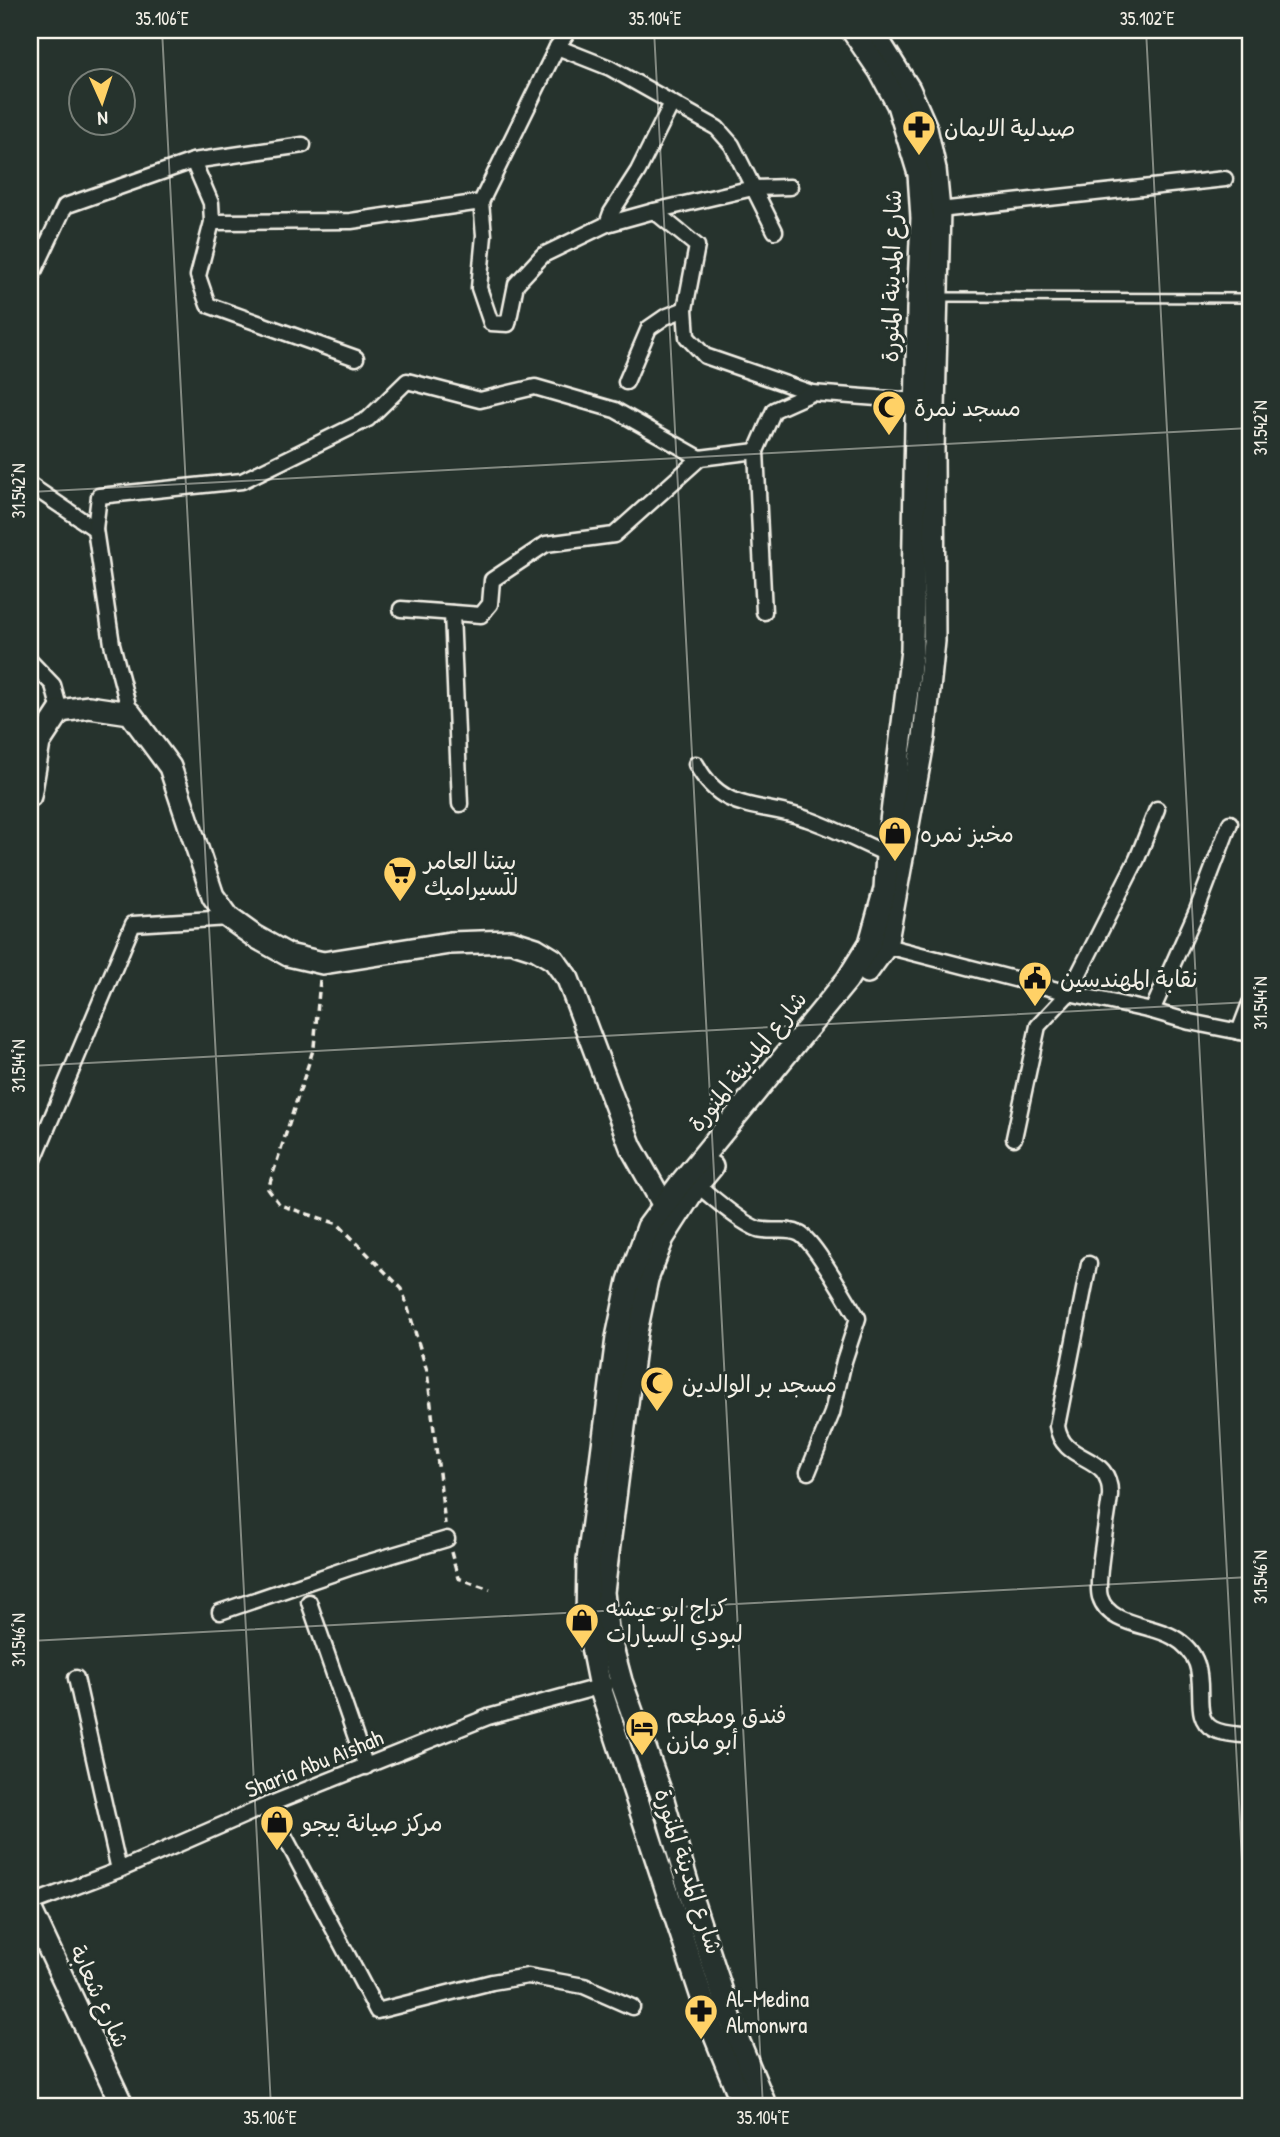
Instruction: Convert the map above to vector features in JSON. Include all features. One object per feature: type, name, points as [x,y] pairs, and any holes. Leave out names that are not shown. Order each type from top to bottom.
[{"type":"street","points":[[569,30],[557,47],[481,202],[484,235],[479,288],[491,323],[508,324],[516,284],[543,255],[607,225],[753,188],[790,187]]},
{"type":"street","name":"شارع المدينة المنورة","points":[[744,2107],[713,2031],[600,1687],[587,1622],[588,1560],[617,1338],[629,1281],[649,1227],[668,1214],[698,1185],[781,1084],[886,946],[923,737],[934,641],[933,449],[928,297],[919,174],[898,105],[880,71],[852,30]]},
{"type":"street","name":"شارع المدينة المنورة","points":[[766,2107],[736,2035],[692,1903],[661,1793],[621,1681],[607,1629],[603,1592],[636,1332],[647,1279],[663,1238],[668,1214],[847,980],[870,943],[885,889],[912,650],[916,401],[939,210],[935,169],[926,128],[909,89],[872,30]]},
{"type":"street","points":[[557,47],[610,68],[709,123],[725,136],[775,231]]},
{"type":"street","points":[[607,225],[611,213],[638,171],[671,103]]},
{"type":"street","points":[[30,280],[65,205],[193,161],[303,145]]},
{"type":"street","points":[[193,161],[211,203],[212,222],[198,276],[208,306],[356,358]]},
{"type":"street","points":[[939,210],[1224,179]]},
{"type":"street","points":[[212,222],[351,221],[481,202]]},
{"type":"street","points":[[654,211],[697,246],[685,309],[687,337],[705,356],[812,393],[916,401]]},
{"type":"street","points":[[626,382],[649,328],[665,317],[685,309]]},
{"type":"street","points":[[668,1214],[631,1147],[568,979],[554,960],[536,949],[511,941],[450,943],[323,963],[288,955],[229,918],[213,896],[170,767],[130,713],[112,644],[95,529],[99,496],[242,481],[368,419],[408,381],[480,400],[535,387],[615,410],[700,458],[756,452]]},
{"type":"street","points":[[764,612],[756,452],[774,410],[812,393]]},
{"type":"street","points":[[401,608],[481,615],[490,604],[492,580],[546,544],[614,535],[700,458]]},
{"type":"street","points":[[30,485],[95,529]]},
{"type":"street","points":[[452,613],[460,804]]},
{"type":"street","points":[[30,662],[53,685],[60,711],[39,743],[30,796]]},
{"type":"street","points":[[60,711],[89,707],[130,713]]},
{"type":"street","points":[[696,764],[704,781],[731,801],[806,818],[887,854]]},
{"type":"street","points":[[1014,1138],[1038,1026],[1069,993],[1137,859],[1157,810]]},
{"type":"street","points":[[1152,1011],[1197,910],[1230,823]]},
{"type":"street","points":[[30,1169],[133,924],[229,918]]},
{"type":"street","points":[[886,946],[1069,993],[1244,1033],[1250,1003]]},
{"type":"street","points":[[698,1185],[755,1228],[800,1234],[815,1248],[858,1318],[844,1361],[832,1413],[808,1472]]},
{"type":"street","points":[[1089,1264],[1057,1426],[1067,1448],[1097,1464],[1110,1483],[1098,1583],[1101,1600],[1107,1610],[1116,1617],[1164,1632],[1183,1644],[1200,1672],[1199,1709],[1206,1724],[1218,1731],[1250,1736]]},
{"type":"street","points":[[220,1612],[349,1568],[447,1539]]},
{"type":"street","points":[[309,1602],[366,1767]]},
{"type":"street","points":[[76,1678],[119,1870]]},
{"type":"street","name":"Sharia Abu Aishah","points":[[30,1906],[268,1805],[488,1717],[621,1681]]},
{"type":"street","points":[[268,1805],[377,2011],[492,1982],[528,1976],[584,1986],[632,2007]]},
{"type":"street","name":"شارع شعابة","points":[[30,1906],[123,2107]]},
{"type":"lane","points":[[928,297],[1250,298]]},
{"type":"path","points":[[323,963],[317,997],[314,1047],[268,1189],[280,1205],[338,1224],[402,1289],[427,1371],[447,1539],[458,1578],[490,1589]]},
{"type":"place","name":"صيدلية الايمان","points":[[919,157]]},
{"type":"place","name":"مسجد نمرة","points":[[889,437]]},
{"type":"place","name":"مخبز نمره","points":[[895,863]]},
{"type":"place","name":"بيتنا العامر للسيراميك","points":[[400,903]]},
{"type":"place","name":"نقابة المهندسين","points":[[1035,1008]]},
{"type":"place","name":"مسجد بر الوالدين","points":[[657,1413]]},
{"type":"place","name":"كراج ابو عيشه لبودي السيارات","points":[[582,1650]]},
{"type":"place","name":"فندق ومطعم أبو مازن","points":[[642,1757]]},
{"type":"place","name":"مركز صيانة بيجو","points":[[277,1852]]},
{"type":"place","name":"Al-Medina Almonwra","points":[[701,2041]]}]
